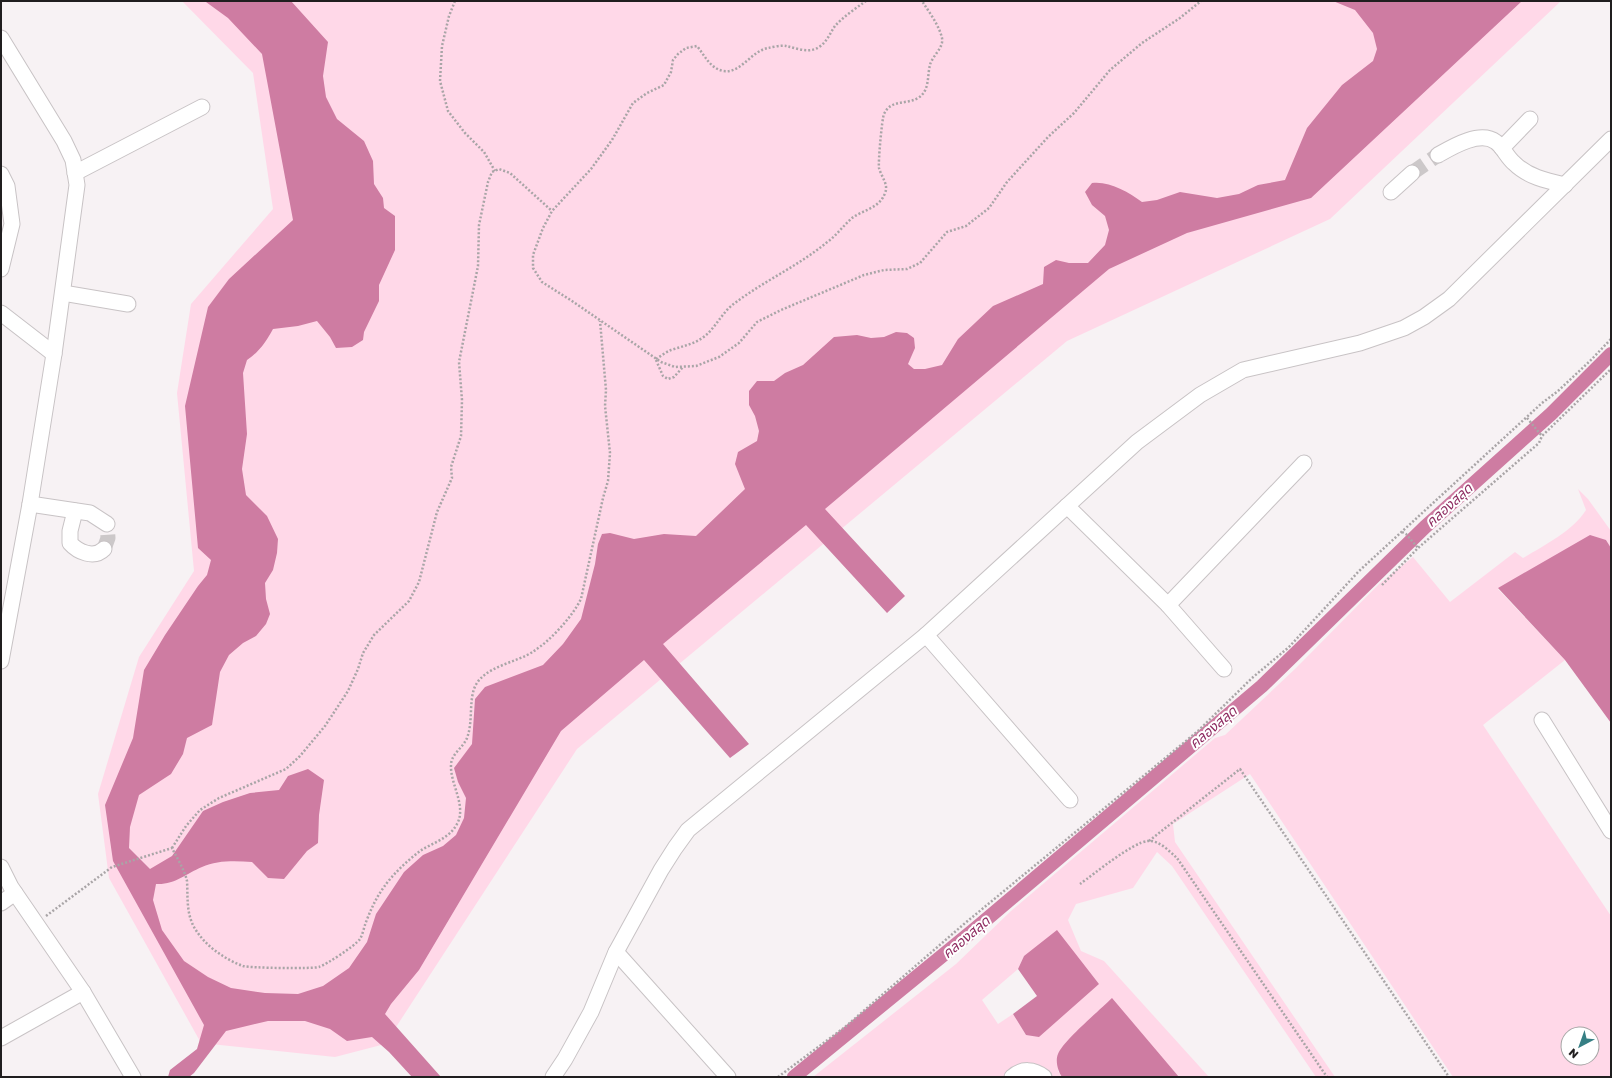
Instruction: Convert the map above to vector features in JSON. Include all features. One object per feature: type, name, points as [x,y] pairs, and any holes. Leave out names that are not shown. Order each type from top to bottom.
[{"type":"street","points":[[1,38],[64,141],[73,160],[77,185],[54,354],[30,504],[1,661]]},
{"type":"street","points":[[75,173],[202,108]]},
{"type":"street","points":[[1502,148],[1530,120]]},
{"type":"street","points":[[1438,155],[1459,144],[1475,138],[1488,138],[1495,141],[1514,164],[1530,175],[1542,180],[1565,185]]},
{"type":"street","points":[[553,1077],[565,1059],[591,1012],[616,952],[661,870],[688,830],[926,635],[1137,442],[1200,395],[1243,370],[1360,343],[1404,328],[1424,317],[1450,299],[1611,139]]},
{"type":"street","points":[[1391,192],[1412,173]]},
{"type":"street","points":[[1,174],[7,186],[12,224],[1,269]]},
{"type":"street","points":[[63,293],[128,304]]},
{"type":"street","points":[[1,312],[54,354]]},
{"type":"street","points":[[1168,605],[1304,463]]},
{"type":"street","points":[[30,504],[90,513],[107,524]]},
{"type":"street","points":[[1066,506],[1168,605],[1224,669]]},
{"type":"street","points":[[75,511],[69,536],[70,543],[87,554],[100,553],[104,549]]},
{"type":"street","points":[[926,635],[1070,800]]},
{"type":"street","points":[[1542,720],[1611,832]]},
{"type":"street","points":[[1,867],[16,893],[83,992],[133,1077]]},
{"type":"street","points":[[1,903],[16,893]]},
{"type":"street","points":[[616,952],[728,1077]]},
{"type":"street","points":[[1,1038],[83,992]]},
{"type":"street","points":[[1012,1077],[1017,1072],[1028,1070],[1037,1072],[1044,1077]]},
{"type":"path","points":[[455,1],[449,16],[442,46],[440,81],[448,111],[465,133],[484,152],[495,171]]},
{"type":"path","points":[[866,1],[836,25],[826,41],[817,49],[799,49],[785,46],[766,48],[734,70],[724,71],[715,68],[697,46],[686,48],[673,60],[671,72],[664,85],[647,93],[633,103],[612,140],[591,169],[552,211],[543,228],[533,255],[533,268],[542,282],[656,359],[675,367],[684,367],[696,366],[719,357],[739,343],[758,322],[782,310],[864,275],[884,270],[907,269],[920,263],[947,232],[966,226],[989,208],[1007,182],[1048,137],[1074,113],[1110,70],[1142,43],[1180,18],[1200,1]]},
{"type":"path","points":[[656,359],[669,351],[696,342],[705,336],[733,304],[827,243],[853,218],[873,207],[882,200],[886,192],[884,180],[879,168],[878,157],[884,114],[889,106],[898,102],[918,98],[925,90],[930,65],[942,40],[938,27],[922,1]]},
{"type":"path","points":[[36,923],[93,882],[112,866],[172,848],[186,826],[200,810],[219,798],[286,769],[300,756],[325,726],[348,690],[358,669],[363,653],[374,635],[409,601],[419,582],[437,512],[452,478],[451,467],[461,436],[462,400],[460,362],[478,266],[478,225],[488,182],[492,172],[499,169],[510,173],[552,211]]},
{"type":"path","points":[[172,848],[186,879],[187,909],[193,926],[202,938],[218,953],[244,966],[318,968],[341,954],[360,939],[372,905],[384,886],[420,851],[448,835],[458,824],[460,808],[451,776],[451,763],[457,750],[466,740],[470,727],[474,688],[481,678],[505,663],[533,652],[575,611],[582,599],[602,498],[608,481],[610,453],[605,406],[606,390],[600,321]]},
{"type":"path","points":[[778,1077],[845,1027],[964,924],[1198,731],[1244,685],[1289,647],[1359,571],[1528,419],[1590,361],[1611,339]]},
{"type":"path","points":[[656,359],[663,376],[668,379],[674,377],[684,367]]},
{"type":"path","points":[[1382,585],[1418,547],[1539,443],[1542,435],[1611,369]]},
{"type":"path","points":[[1528,419],[1542,435]]},
{"type":"path","points":[[1402,532],[1406,534],[1418,547]]},
{"type":"path","points":[[1080,884],[1135,845],[1149,841],[1240,768],[1449,1077]]},
{"type":"path","points":[[1149,841],[1162,844],[1176,858],[1327,1077]]},
{"type":"shaded area","points":[[182,1],[1561,1],[1330,219],[1067,341],[577,749],[385,1044],[335,1057],[201,1043],[109,878],[98,794],[139,657],[194,571],[177,393],[191,304],[273,209],[253,73]]},
{"type":"shaded area","points":[[193,1],[291,1],[328,42],[323,76],[326,97],[337,119],[364,141],[373,161],[374,184],[383,198],[384,208],[395,216],[395,250],[379,285],[379,301],[364,332],[363,340],[352,347],[336,348],[330,337],[317,321],[298,326],[273,329],[262,346],[247,360],[243,373],[247,434],[242,469],[246,495],[267,516],[278,539],[277,553],[273,570],[265,583],[266,599],[270,614],[266,624],[256,636],[243,643],[229,655],[220,672],[212,725],[187,738],[183,754],[171,774],[139,795],[130,827],[129,848],[150,869],[172,856],[203,811],[223,802],[250,793],[279,790],[288,776],[308,769],[324,780],[319,815],[318,843],[307,851],[284,879],[268,878],[252,862],[220,862],[202,867],[169,883],[156,884],[153,900],[162,930],[184,961],[208,977],[231,988],[265,993],[298,994],[323,986],[349,968],[367,942],[376,914],[404,872],[423,855],[443,846],[456,835],[464,818],[466,798],[458,782],[454,768],[472,744],[475,699],[485,687],[543,665],[563,644],[581,619],[595,564],[598,544],[602,534],[610,533],[634,539],[664,534],[696,536],[745,489],[735,464],[738,452],[757,441],[759,431],[755,416],[749,405],[749,391],[757,381],[774,381],[785,373],[803,365],[834,337],[857,335],[871,338],[884,337],[896,332],[907,333],[914,338],[915,348],[908,364],[914,369],[925,369],[942,365],[958,339],[993,306],[1043,284],[1044,267],[1056,260],[1069,263],[1088,263],[1105,245],[1109,230],[1105,216],[1092,205],[1085,192],[1092,183],[1112,185],[1142,202],[1157,200],[1180,192],[1217,198],[1239,194],[1258,185],[1285,180],[1307,128],[1342,85],[1373,61],[1377,49],[1373,33],[1355,10],[1333,1],[1522,1],[1311,198],[1187,233],[1109,269],[825,509],[905,596],[887,613],[806,525],[663,644],[749,744],[730,758],[644,660],[561,731],[419,970],[391,1004],[385,1014],[441,1077],[412,1077],[389,1052],[372,1037],[347,1041],[330,1029],[305,1021],[268,1021],[226,1031],[194,1073],[189,1077],[168,1077],[170,1070],[197,1049],[204,1025],[113,861],[105,805],[133,738],[144,670],[165,635],[207,575],[211,560],[198,548],[185,406],[208,307],[229,279],[293,220],[262,54],[228,18],[206,2]]},
{"type":"shaded area","points":[[1578,489],[1588,499],[1611,531],[1611,548],[1606,540],[1498,589],[1565,660],[1483,725],[1611,916],[1611,1077],[1453,1077],[1250,774],[1173,824],[1175,842],[1335,1077],[1316,1077],[1172,866],[1157,852],[1133,888],[1076,904],[1068,920],[1081,951],[1104,961],[1209,1077],[1179,1077],[1112,999],[1058,1071],[1062,1077],[813,1077],[956,964],[1011,911],[1215,738],[1225,735],[1296,668],[1380,583],[1413,557],[1450,602],[1515,552],[1523,558],[1566,531],[1586,510]],"holes":[[[1024,956],[1090,973],[1099,984],[1026,1035],[1013,1014],[998,1024],[982,1000],[1018,969]]]},
{"type":"shaded area","points":[[1590,535],[1606,540],[1611,548],[1611,723],[1565,660],[1498,588]]},
{"type":"shaded area","points":[[1057,930],[1099,984],[1039,1037],[1026,1035],[1013,1014],[1037,996],[1018,969],[1024,956]]},
{"type":"shaded area","points":[[1112,998],[1179,1077],[1062,1077],[1058,1069],[1058,1054],[1067,1041]]},
{"type":"waterway","name":"คลองสลุด","points":[[794,1077],[975,929],[1262,686],[1425,527],[1551,414],[1611,354]]},
{"type":"tunnel","points":[[1412,173],[1438,155]]},
{"type":"tunnel","points":[[104,549],[108,538],[107,524]]}]
